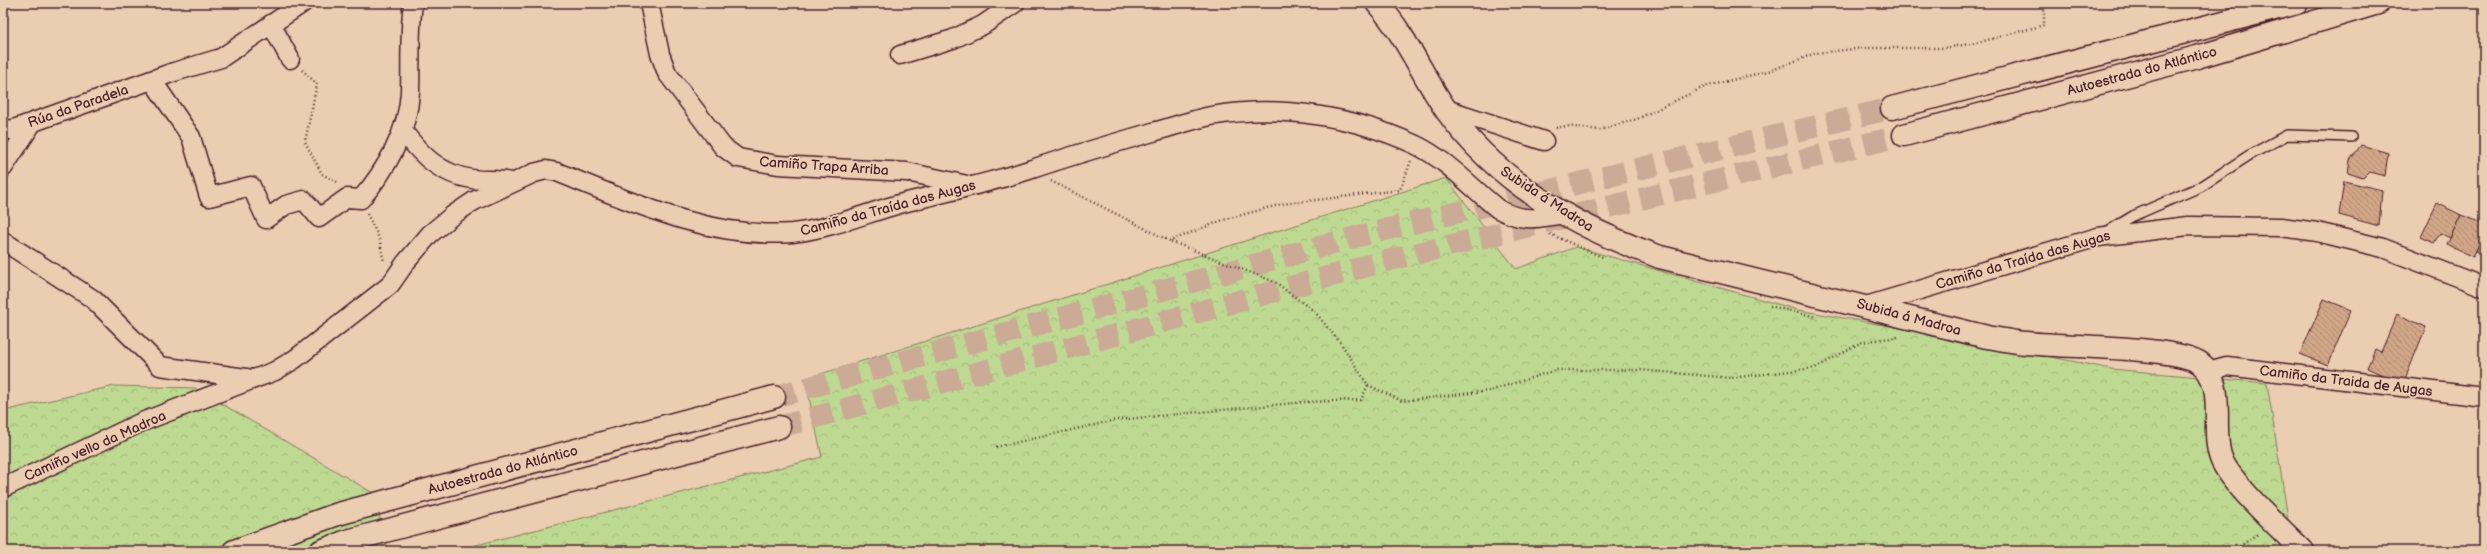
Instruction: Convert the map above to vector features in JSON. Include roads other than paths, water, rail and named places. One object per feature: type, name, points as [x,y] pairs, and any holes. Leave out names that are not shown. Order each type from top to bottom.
[{"type":"main road","name":"Subida á Madroa","points":[[1377,3],[1410,49],[1446,109],[1479,150],[1502,172],[1564,214],[1593,230],[1660,256],[1866,306],[1941,327],[2026,343],[2171,354],[2188,358],[2200,363],[2208,371]]},
{"type":"main road","name":"Autoestrada do Atlántico","points":[[1892,108],[2297,3]]},
{"type":"main road","name":"Autoestrada do Atlántico","points":[[1904,135],[2197,57],[2378,3]]},
{"type":"main road","points":[[2208,371],[2215,391],[2221,458],[2230,474],[2302,551]]},
{"type":"main road","name":"Autoestrada do Atlántico","points":[[234,551],[338,514],[774,397]]},
{"type":"main road","name":"Autoestrada do Atlántico","points":[[321,551],[347,541],[779,427]]},
{"type":"street","name":"Rúa da Paradela","points":[[3,128],[11,130],[152,80],[222,58],[303,3]]},
{"type":"street","points":[[152,80],[191,137],[209,197],[251,186],[266,219],[286,206],[304,200],[319,218],[354,199],[379,178],[403,131],[410,94],[409,30],[413,3]]},
{"type":"street","name":"Camiño Trapa Arriba","points":[[649,3],[660,54],[667,73],[723,147],[738,158],[778,166],[907,172],[973,186]]},
{"type":"street","points":[[900,56],[953,39],[983,25],[1015,3]]},
{"type":"street","points":[[271,24],[290,58]]},
{"type":"street","points":[[1446,109],[1544,141]]},
{"type":"street","name":"Camiño da Traída das Augas","points":[[256,379],[295,358],[390,285],[406,262],[430,234],[474,201],[512,182],[540,172],[557,172],[686,222],[723,231],[792,233],[839,223],[901,203],[973,186],[1029,170],[1066,157],[1210,116],[1237,113],[1312,114],[1352,121],[1417,146],[1435,156],[1498,209],[1511,216],[1525,220],[1564,214]]},
{"type":"street","points":[[3,168],[33,122]]},
{"type":"street","points":[[403,131],[422,155],[438,169],[472,179],[512,182]]},
{"type":"street","name":"Camiño da Traída das Augas","points":[[1866,306],[2098,237],[2188,226],[2300,228],[2382,248],[2484,287]]},
{"type":"street","points":[[3,241],[92,299],[160,366],[256,379]]},
{"type":"street","name":"Camiño da Traida de Augas","points":[[2208,371],[2227,366],[2484,397]]},
{"type":"street","name":"Camiño vello da Madroa","points":[[3,488],[142,422],[256,379]]},
{"type":"lane","points":[[2098,237],[2133,216],[2202,186],[2248,156],[2287,135],[2352,137]]},
{"type":"tunnel","points":[[774,397],[1355,237],[1892,108]]},
{"type":"tunnel","points":[[779,427],[1378,263],[1904,135]]}]
